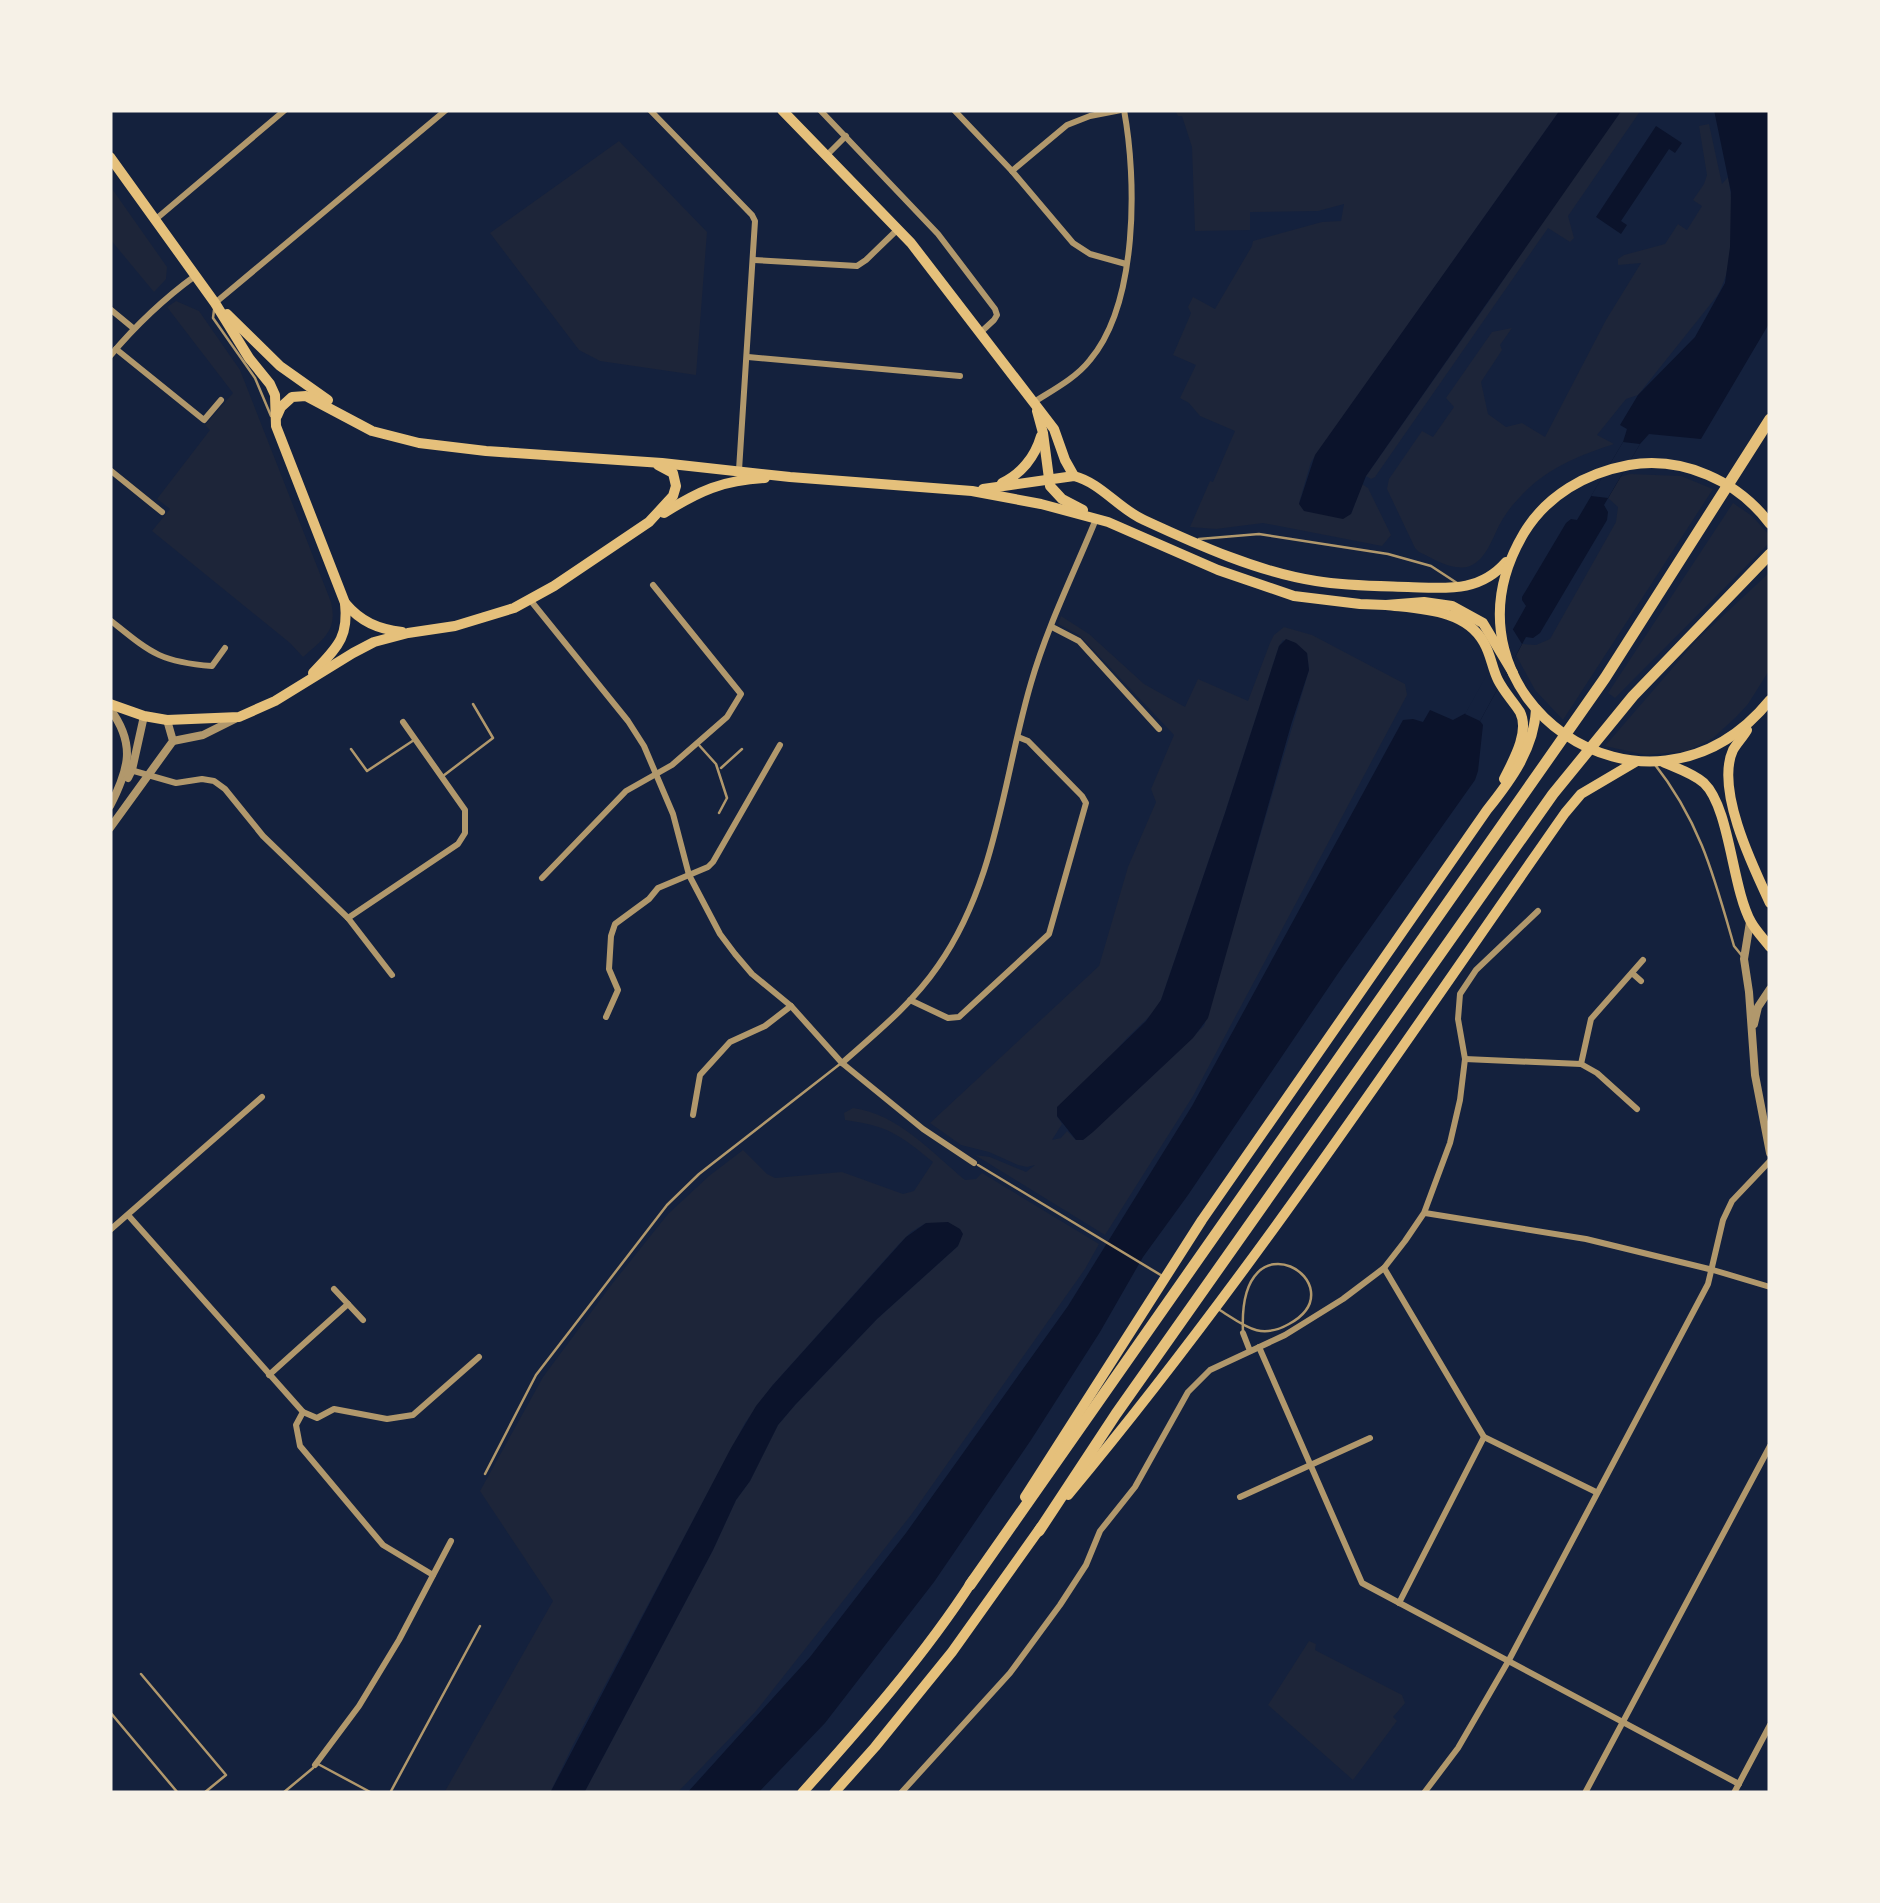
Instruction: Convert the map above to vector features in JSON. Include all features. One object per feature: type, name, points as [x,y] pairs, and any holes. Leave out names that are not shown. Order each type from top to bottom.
[{"type":"highway","points":[[970,1585],[1605,678],[1770,419]]},
{"type":"highway","points":[[1038,1530],[1553,794],[1632,696],[1770,554]]},
{"type":"main road","points":[[782,110],[898,229],[981,332],[1054,429],[1074,476]]},
{"type":"main road","points":[[110,156],[216,303],[265,354],[348,419]]},
{"type":"main road","points":[[216,303],[275,395],[276,421],[345,603],[342,639],[302,684]]},
{"type":"main road","points":[[276,421],[287,401],[299,396],[312,398],[387,436],[419,444],[972,491],[1102,520]]},
{"type":"main road","points":[[1035,403],[1047,479],[1062,499],[1102,520],[1268,588],[1323,600],[1436,612],[1458,619],[1478,634],[1504,692],[1520,713],[1523,730],[1510,768],[1487,810]]},
{"type":"main road","points":[[972,491],[999,484],[1020,470],[1040,442],[1041,423]]},
{"type":"main road","points":[[972,491],[1074,476],[1086,479],[1130,513],[1185,538],[1273,571],[1359,586],[1478,584],[1498,571],[1530,523],[1570,486],[1592,474],[1638,463],[1660,463],[1706,474],[1741,494],[1770,524]]},
{"type":"main road","points":[[649,522],[672,496],[676,482],[670,471],[652,464]]},
{"type":"main road","points":[[110,706],[167,720],[239,717],[275,701],[374,642],[488,618],[531,601],[693,495],[716,485],[790,477]]},
{"type":"main road","points":[[1515,549],[1502,596],[1499,638],[1513,672],[1536,709],[1562,734],[1611,756],[1657,762],[1714,747],[1756,717]]},
{"type":"main road","points":[[1386,605],[1424,602],[1452,606],[1499,638]]},
{"type":"main road","points":[[345,603],[370,624],[408,633]]},
{"type":"main road","points":[[1770,700],[1733,751],[1729,789],[1741,835],[1770,903]]},
{"type":"main road","points":[[802,1793],[857,1732],[970,1585],[1202,1220],[1509,783],[1527,750],[1536,709]]},
{"type":"main road","points":[[834,1793],[952,1652],[1038,1530],[1132,1418],[1300,1190],[1565,813],[1581,794],[1637,761]]},
{"type":"main road","points":[[1657,762],[1694,776],[1711,793],[1750,922],[1770,947]]},
{"type":"street","points":[[154,220],[284,110]]},
{"type":"street","points":[[216,303],[446,110]]},
{"type":"street","points":[[650,110],[755,221],[739,470]]},
{"type":"street","points":[[820,110],[938,234],[995,309],[994,320],[981,332]]},
{"type":"street","points":[[954,110],[1074,242],[1090,254],[1126,264]]},
{"type":"street","points":[[1012,170],[1067,125],[1123,110],[1131,182],[1130,234],[1119,303],[1096,354],[1035,403]]},
{"type":"street","points":[[826,156],[846,136]]},
{"type":"street","points":[[753,260],[856,266],[898,229]]},
{"type":"street","points":[[195,276],[162,300],[113,353],[204,420],[221,400]]},
{"type":"street","points":[[110,309],[133,328]]},
{"type":"street","points":[[748,357],[960,376]]},
{"type":"street","points":[[110,470],[162,512]]},
{"type":"street","points":[[842,1064],[910,1000],[947,952],[976,895],[1034,672],[1102,520]]},
{"type":"street","points":[[542,878],[626,790],[657,774],[728,717],[740,694],[653,585]]},
{"type":"street","points":[[531,601],[628,721],[657,774],[689,875],[735,954],[790,1006],[842,1064],[974,1163]]},
{"type":"street","points":[[110,620],[154,654],[183,664],[212,666],[225,648]]},
{"type":"street","points":[[1052,627],[1079,641],[1159,729]]},
{"type":"street","points":[[110,706],[128,744],[129,769],[110,806]]},
{"type":"street","points":[[110,814],[129,769],[144,716]]},
{"type":"street","points":[[110,828],[173,741],[202,736],[239,717]]},
{"type":"street","points":[[167,720],[173,741]]},
{"type":"street","points":[[348,918],[458,844],[465,834],[465,810],[403,722]]},
{"type":"street","points":[[910,1000],[948,1018],[959,1017],[1049,934],[1086,804],[1028,741],[1018,737]]},
{"type":"street","points":[[606,1017],[618,990],[609,969],[611,936],[616,924],[650,899],[658,888],[713,862],[780,745]]},
{"type":"street","points":[[129,769],[176,783],[214,781],[225,789],[263,836],[348,918],[392,976]]},
{"type":"street","points":[[901,1793],[1010,1674],[1060,1605],[1086,1565],[1100,1531],[1136,1487],[1188,1392],[1210,1370],[1285,1335],[1343,1299],[1384,1268],[1424,1214],[1450,1142],[1460,1100],[1465,1059],[1458,1019],[1460,994],[1476,970],[1538,911]]},
{"type":"street","points":[[1750,922],[1744,958],[1755,1075],[1770,1153]]},
{"type":"street","points":[[1580,1064],[1591,1019],[1643,960]]},
{"type":"street","points":[[1632,973],[1641,981]]},
{"type":"street","points":[[1752,1034],[1758,1007],[1770,988]]},
{"type":"street","points":[[693,1115],[700,1075],[730,1042],[765,1026],[790,1006]]},
{"type":"street","points":[[1465,1059],[1580,1064],[1597,1073],[1637,1109]]},
{"type":"street","points":[[110,1230],[262,1097]]},
{"type":"street","points":[[1424,1793],[1458,1748],[1509,1660],[1708,1284],[1723,1220],[1732,1201],[1770,1161]]},
{"type":"street","points":[[1424,1214],[1586,1239],[1770,1287]]},
{"type":"street","points":[[128,1215],[303,1412],[317,1418],[334,1409],[386,1419],[412,1415],[478,1357]]},
{"type":"street","points":[[1384,1268],[1484,1437],[1596,1492]]},
{"type":"street","points":[[334,1289],[363,1320]]},
{"type":"street","points":[[269,1375],[348,1304]]},
{"type":"street","points":[[1243,1333],[1250,1350]]},
{"type":"street","points":[[1259,1347],[1362,1583],[1739,1784]]},
{"type":"street","points":[[303,1412],[296,1425],[300,1446],[382,1546],[433,1576]]},
{"type":"street","points":[[1399,1604],[1484,1437]]},
{"type":"street","points":[[1240,1497],[1370,1438]]},
{"type":"street","points":[[1585,1793],[1770,1446]]},
{"type":"street","points":[[316,1764],[359,1706],[400,1640],[451,1541]]},
{"type":"street","points":[[1734,1793],[1770,1724]]},
{"type":"lane","points":[[1185,538],[1259,534],[1388,554],[1430,566],[1468,586]]},
{"type":"lane","points":[[443,776],[493,738],[472,704]]},
{"type":"lane","points":[[350,749],[367,771],[416,739]]},
{"type":"lane","points":[[697,743],[716,764],[727,798],[719,813]]},
{"type":"lane","points":[[718,770],[742,749]]},
{"type":"lane","points":[[1657,762],[1710,860],[1734,946],[1744,958]]},
{"type":"lane","points":[[485,1474],[536,1375],[667,1205],[699,1174],[842,1064]]},
{"type":"lane","points":[[974,1163],[1183,1289]]},
{"type":"lane","points":[[1212,1306],[1254,1330],[1276,1330],[1300,1317],[1310,1301],[1308,1282],[1299,1270],[1279,1263],[1265,1267],[1249,1288],[1243,1316],[1243,1333]]},
{"type":"lane","points":[[390,1793],[480,1626]]},
{"type":"lane","points":[[141,1674],[226,1775],[204,1793]]},
{"type":"lane","points":[[110,1712],[178,1793]]},
{"type":"lane","points":[[283,1793],[316,1764],[372,1793]]},
{"type":"shaded area","points":[[1175,110],[1560,110],[1311,462],[1299,503],[1351,514],[1362,484],[1368,488],[1391,535],[1382,546],[1263,523],[1216,529],[1190,527],[1235,431],[1200,416],[1180,398],[1196,365],[1173,355],[1191,313],[1188,307],[1193,297],[1215,309],[1253,241],[1322,222],[1341,221],[1344,204],[1318,211],[1250,212],[1250,230],[1195,231],[1192,147],[1182,116]]},
{"type":"shaded area","points":[[1560,110],[1622,110],[1366,476],[1351,514],[1343,519],[1304,511],[1299,504],[1315,455]]},
{"type":"shaded area","points":[[1614,110],[1641,110],[1568,216],[1574,238],[1570,242],[1548,228],[1375,477],[1366,476],[1496,291]]},
{"type":"shaded area","points":[[1714,110],[1770,110],[1770,322],[1701,439],[1649,434],[1640,444],[1604,505],[1607,520],[1540,633],[1526,637],[1480,721],[1483,725],[1475,780],[1143,1257],[1031,1440],[934,1582],[825,1723],[758,1793],[687,1793],[810,1657],[906,1533],[1068,1306],[1192,1106],[1403,720],[1423,722],[1430,710],[1453,720],[1466,713],[1526,606],[1522,597],[1566,523],[1577,520],[1623,442],[1627,429],[1620,425],[1638,395],[1695,337],[1725,283],[1731,192]]},
{"type":"shaded area","points":[[1709,124],[1722,184],[1728,177],[1732,206],[1731,254],[1717,296],[1638,395],[1626,399],[1597,435],[1614,444],[1540,478],[1507,512],[1476,563],[1457,567],[1419,552],[1387,489],[1389,479],[1422,431],[1433,437],[1454,407],[1446,398],[1492,332],[1512,328],[1481,382],[1488,414],[1506,427],[1522,423],[1545,437],[1606,320],[1641,263],[1618,265],[1618,259],[1665,244],[1678,224],[1687,230],[1702,206],[1693,200],[1707,175],[1699,126]]},
{"type":"shaded area","points":[[1656,126],[1682,143],[1675,153],[1669,149],[1621,221],[1627,225],[1621,234],[1596,217]]},
{"type":"shaded area","points":[[619,141],[707,232],[696,375],[600,361],[579,350],[490,233]]},
{"type":"shaded area","points":[[110,186],[167,267],[166,279],[154,292],[110,239]]},
{"type":"shaded area","points":[[176,301],[199,311],[240,370],[331,602],[330,627],[303,657],[152,531],[170,509],[157,499],[210,430],[205,425],[233,393],[167,307]]},
{"type":"shaded area","points":[[1681,476],[1713,489],[1563,720],[1535,690],[1516,655],[1522,644],[1536,645],[1550,639],[1616,522],[1618,507],[1608,498],[1620,477]]},
{"type":"shaded area","points":[[1733,503],[1752,516],[1770,536],[1770,542],[1615,698],[1608,693]]},
{"type":"shaded area","points":[[1770,572],[1770,669],[1736,717],[1713,738],[1687,751],[1646,755],[1605,746],[1696,641]]},
{"type":"shaded area","points":[[1061,616],[1089,634],[1144,684],[1185,707],[1198,679],[1248,701],[1270,643],[1284,627],[1312,635],[1405,684],[1407,695],[1193,1096],[1105,1235],[975,1155],[1026,1172],[1035,1165],[1018,1165],[961,1145],[930,1123],[1099,966],[1128,867],[1156,802],[1151,789],[1174,735],[1079,635],[1058,624]],"holes":[[[1283,640],[1307,653],[1309,670],[1204,1026],[1083,1140],[1076,1140],[1067,1131],[1052,1140],[1062,1124],[1057,1116],[1156,1010],[1279,646]]]},
{"type":"shaded area","points":[[1286,639],[1307,653],[1309,670],[1208,1018],[1193,1038],[1093,1132],[1076,1140],[1057,1116],[1057,1107],[1146,1021],[1161,1000],[1279,646]]},
{"type":"shaded area","points":[[853,1108],[899,1126],[965,1180],[976,1179],[982,1173],[1099,1244],[1085,1269],[911,1515],[756,1711],[677,1793],[584,1793],[778,1425],[877,1319],[958,1246],[926,1223],[899,1244],[772,1386],[745,1423],[550,1793],[444,1793],[553,1601],[480,1491],[543,1377],[668,1214],[743,1150],[775,1178],[842,1172],[903,1194],[914,1191],[933,1162],[893,1133],[845,1120],[844,1113]]},
{"type":"shaded area","points":[[948,1222],[963,1234],[958,1246],[877,1319],[778,1425],[584,1793],[550,1793],[756,1406],[906,1237],[926,1223]]},
{"type":"shaded area","points":[[1309,1641],[1316,1644],[1315,1650],[1402,1695],[1405,1703],[1393,1717],[1397,1721],[1353,1780],[1268,1705]]},
{"type":"pier","points":[[1623,442],[1640,444],[1608,498],[1591,496]]},
{"type":"pier","points":[[1512,628],[1522,644],[1480,721],[1465,714]]}]
